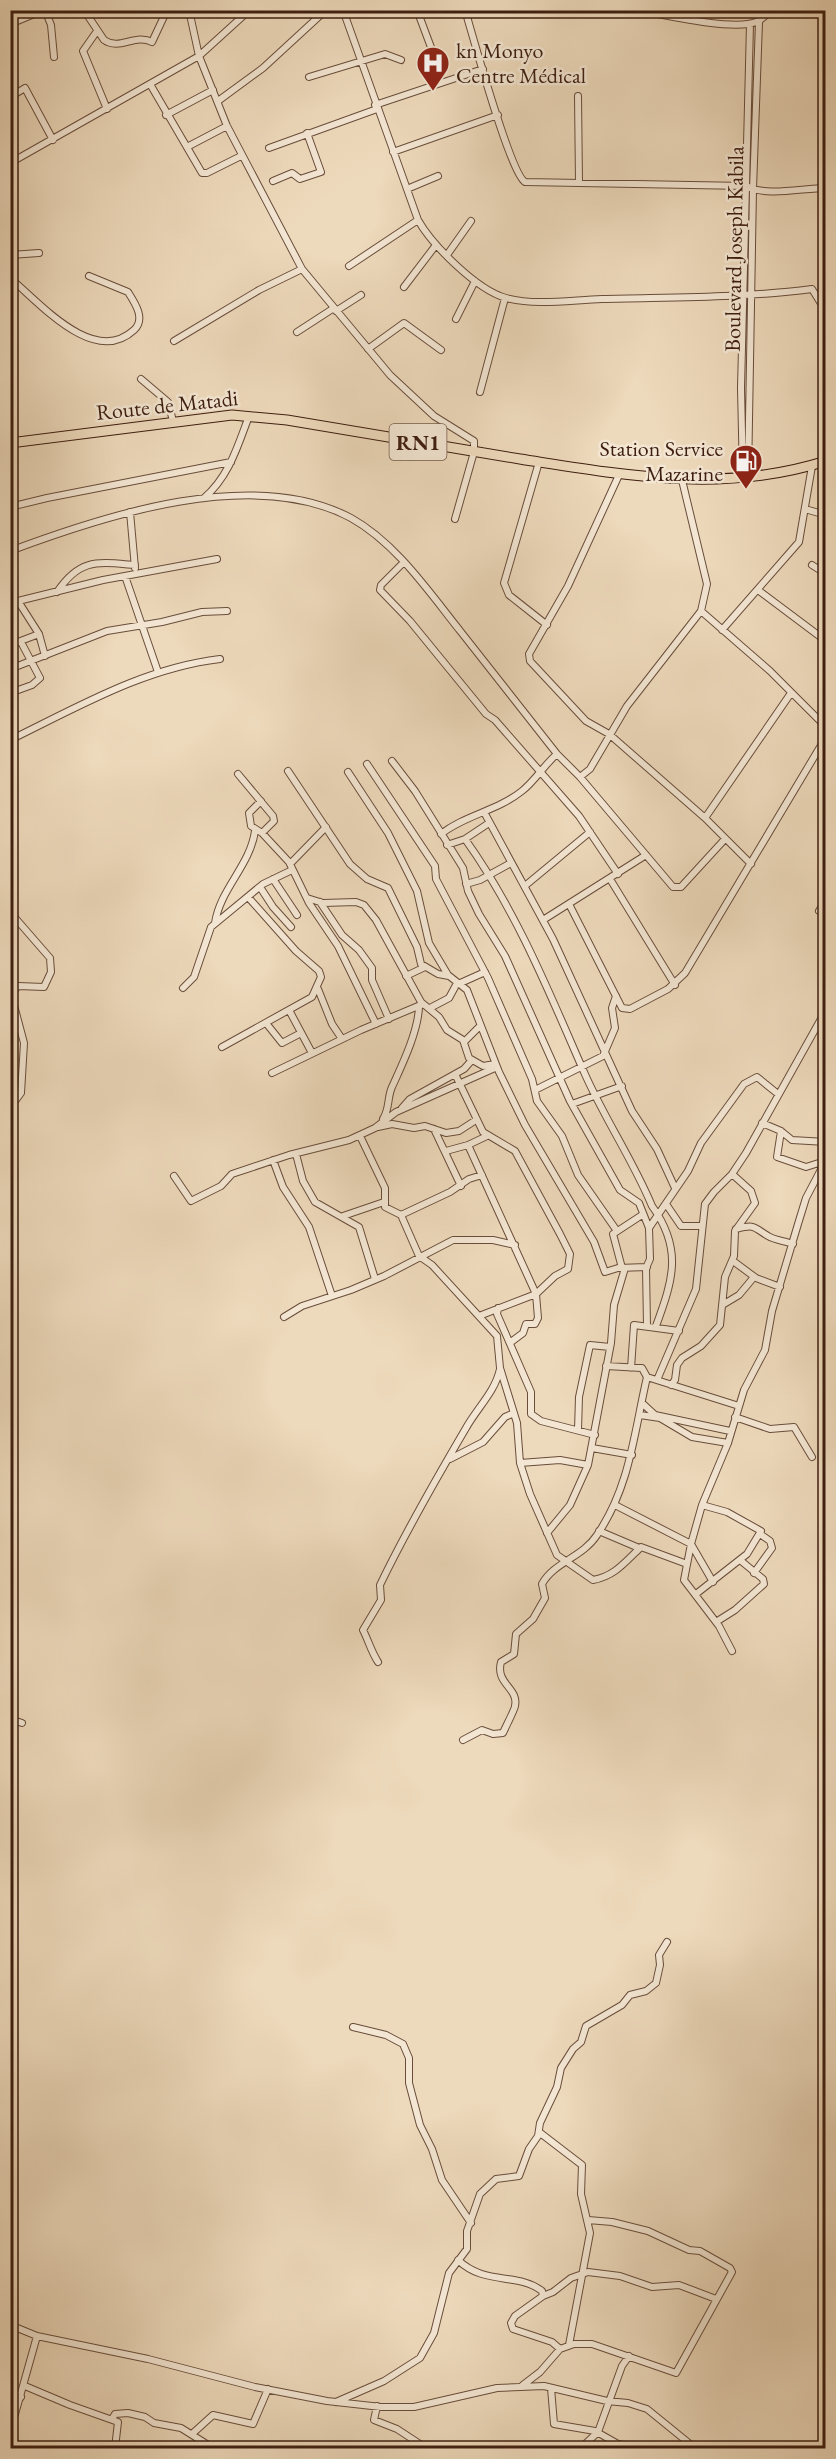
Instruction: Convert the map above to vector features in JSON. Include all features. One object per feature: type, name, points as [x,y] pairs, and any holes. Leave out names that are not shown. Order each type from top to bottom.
[{"type":"highway","name":"Route de Matadi","points":[[10,443],[173,421],[249,416],[287,420],[619,475],[682,480],[746,477],[812,466],[825,461]]},
{"type":"street","points":[[10,24],[45,10],[51,25],[54,57]]},
{"type":"street","points":[[84,10],[97,32],[104,40],[113,44],[141,38],[152,42],[167,10]]},
{"type":"street","points":[[189,10],[199,56],[227,126],[302,269],[390,375],[429,412],[474,441],[474,452],[455,519]]},
{"type":"street","points":[[218,101],[263,68],[326,10]]},
{"type":"street","points":[[343,10],[418,220],[436,245],[475,281],[506,298],[555,302],[747,297],[812,289],[820,302],[825,303]]},
{"type":"street","points":[[417,10],[432,50]]},
{"type":"street","points":[[465,10],[498,115],[522,180],[532,183],[746,186],[753,189],[825,188]]},
{"type":"street","points":[[638,10],[717,23],[750,24],[759,22],[771,10]]},
{"type":"street","points":[[10,163],[199,56],[243,16]]},
{"type":"street","name":"Boulevard Joseph Kabila","points":[[747,297],[759,22]]},
{"type":"street","name":"Boulevard Joseph Kabila","points":[[746,477],[746,186],[750,24]]},
{"type":"street","points":[[97,32],[83,51],[107,109]]},
{"type":"street","points":[[309,77],[385,54],[401,60]]},
{"type":"street","points":[[268,148],[483,69]]},
{"type":"street","points":[[150,84],[166,115],[204,174],[241,156]]},
{"type":"street","points":[[10,97],[25,88],[53,140]]},
{"type":"street","points":[[166,115],[213,90]]},
{"type":"street","points":[[578,96],[579,183]]},
{"type":"street","points":[[393,152],[498,115]]},
{"type":"street","points":[[187,147],[227,126]]},
{"type":"street","points":[[273,181],[294,173],[300,179],[321,172],[307,133]]},
{"type":"street","points":[[407,189],[438,176]]},
{"type":"street","points":[[349,266],[418,220]]},
{"type":"street","points":[[447,255],[471,221]]},
{"type":"street","points":[[404,287],[436,245]]},
{"type":"street","points":[[10,255],[39,253]]},
{"type":"street","points":[[174,341],[259,290],[302,269]]},
{"type":"street","points":[[10,278],[84,338],[107,341],[124,336],[136,328],[140,321],[139,315],[128,292],[89,276]]},
{"type":"street","points":[[456,319],[475,281]]},
{"type":"street","points":[[297,332],[361,296]]},
{"type":"street","points":[[480,392],[506,298]]},
{"type":"street","points":[[368,349],[404,323],[441,350]]},
{"type":"street","points":[[141,379],[168,402],[173,421]]},
{"type":"street","points":[[204,499],[219,483],[231,462],[249,416]]},
{"type":"street","points":[[10,507],[58,495],[231,462]]},
{"type":"street","points":[[539,462],[504,583],[509,595],[547,625]]},
{"type":"street","points":[[722,630],[797,546],[812,466]]},
{"type":"street","points":[[619,475],[547,625],[529,654],[530,661],[586,721],[609,735],[705,818],[751,864]]},
{"type":"street","points":[[580,777],[597,759],[609,735],[701,610],[707,584],[682,480]]},
{"type":"street","points":[[10,551],[130,512],[204,499],[248,496],[278,498],[326,508],[350,518],[393,550],[428,590],[557,754],[580,777],[676,888],[687,881],[725,839]]},
{"type":"street","points":[[805,509],[825,515]]},
{"type":"street","points":[[130,512],[135,566],[133,574]]},
{"type":"street","points":[[10,603],[133,574],[216,559]]},
{"type":"street","points":[[57,591],[69,574],[76,569],[102,563],[135,566]]},
{"type":"street","points":[[403,563],[381,585],[380,590],[410,621],[486,714],[495,720],[539,770],[590,832],[618,874]]},
{"type":"street","points":[[812,565],[825,574]]},
{"type":"street","points":[[125,576],[158,672]]},
{"type":"street","points":[[758,590],[825,641]]},
{"type":"street","points":[[18,601],[39,634],[45,656]]},
{"type":"street","points":[[701,610],[770,671],[825,727]]},
{"type":"street","points":[[10,669],[107,631],[143,626],[194,613],[227,611]]},
{"type":"street","points":[[10,645],[39,634]]},
{"type":"street","points":[[10,693],[38,681],[39,676],[21,642]]},
{"type":"street","points":[[10,740],[111,690],[158,672],[220,659]]},
{"type":"street","points":[[705,818],[791,693]]},
{"type":"street","points":[[569,904],[622,1008],[627,1009],[675,985],[701,947],[825,737]]},
{"type":"street","points":[[441,834],[457,822],[484,812],[523,790],[539,770],[557,754]]},
{"type":"street","points":[[392,761],[415,791],[463,868],[466,884],[478,914],[505,956],[572,1104],[620,1190],[637,1202],[649,1228],[650,1259],[646,1267],[646,1325]]},
{"type":"street","points":[[367,764],[428,854],[444,895],[485,972],[535,1090],[537,1101],[562,1136],[578,1175],[616,1231]]},
{"type":"street","points":[[288,771],[350,864],[367,879],[388,888],[417,947],[419,961],[438,975],[449,976]]},
{"type":"street","points":[[348,772],[385,826],[400,855],[418,897],[429,943],[449,976],[467,990],[496,1065],[525,1125],[594,1242],[604,1272],[646,1267]]},
{"type":"street","points":[[238,774],[274,820],[262,833]]},
{"type":"street","points":[[261,801],[249,813],[249,823],[255,831],[262,833],[291,867],[307,898],[338,946],[376,1024]]},
{"type":"street","points":[[484,812],[511,863],[526,885],[632,1111],[657,1149],[675,1188]]},
{"type":"street","points":[[447,845],[465,839],[489,823]]},
{"type":"street","points":[[183,988],[194,977],[202,958],[207,933],[215,923],[260,886],[291,867],[326,827]]},
{"type":"street","points":[[215,923],[220,900],[243,867],[255,831]]},
{"type":"street","points":[[526,885],[590,832]]},
{"type":"street","points":[[465,839],[490,875],[652,1206],[667,1227],[673,1267],[656,1326]]},
{"type":"street","points":[[543,920],[646,855]]},
{"type":"street","points":[[466,884],[490,875],[511,863]]},
{"type":"street","points":[[273,879],[297,915]]},
{"type":"street","points":[[610,879],[675,985]]},
{"type":"street","points":[[260,886],[273,908],[291,927]]},
{"type":"street","points":[[222,1047],[312,997],[321,977],[319,971],[296,951],[248,897]]},
{"type":"street","points":[[307,898],[320,902],[357,902],[364,905],[376,920],[421,1006],[399,1076],[391,1090],[388,1110],[378,1126]]},
{"type":"street","points":[[819,911],[825,900]]},
{"type":"street","points":[[320,902],[342,934],[359,950],[372,968],[372,980],[389,1019]]},
{"type":"street","points":[[10,912],[41,947],[52,965],[44,987],[18,986],[11,994],[24,1043],[21,1093],[10,1108]]},
{"type":"street","points":[[406,976],[425,967]]},
{"type":"street","points":[[430,1008],[447,999],[459,984],[485,972]]},
{"type":"street","points":[[318,988],[332,1024],[342,1039]]},
{"type":"street","points":[[535,1090],[598,1059],[606,1052],[615,1028],[612,1004],[616,996]]},
{"type":"street","points":[[272,1073],[342,1039],[421,1006],[430,1008],[447,1030],[464,1042],[467,1056],[472,1060],[486,1066],[496,1065]]},
{"type":"street","points":[[289,1010],[312,1053]]},
{"type":"street","points":[[657,1380],[696,1289],[701,1226],[710,1197],[732,1174],[825,1010]]},
{"type":"street","points":[[266,1023],[282,1042],[301,1033]]},
{"type":"street","points":[[464,1042],[480,1026]]},
{"type":"street","points":[[400,1111],[410,1099],[455,1074],[472,1060]]},
{"type":"street","points":[[174,1176],[191,1201],[221,1186],[232,1174],[273,1160],[335,1146],[360,1136],[400,1111],[496,1065]]},
{"type":"street","points":[[455,1074],[476,1120],[487,1136],[515,1151],[570,1254],[568,1269],[555,1276],[536,1294],[479,1316]]},
{"type":"street","points":[[649,1228],[688,1171],[701,1143],[744,1084],[758,1078],[778,1094]]},
{"type":"street","points":[[572,1104],[622,1086]]},
{"type":"street","points":[[378,1126],[392,1124],[434,1128],[442,1133],[455,1132],[476,1120]]},
{"type":"street","points":[[762,1123],[781,1131],[792,1140],[825,1142]]},
{"type":"street","points":[[434,1128],[460,1186]]},
{"type":"street","points":[[781,1131],[777,1157],[806,1167],[825,1160]]},
{"type":"street","points":[[360,1136],[385,1188],[385,1207],[401,1215],[419,1256],[432,1265],[497,1336],[501,1368],[514,1413],[520,1463],[557,1556],[568,1561],[576,1570],[593,1580],[607,1577],[626,1564],[639,1548]]},
{"type":"street","points":[[446,1151],[468,1145],[487,1136]]},
{"type":"street","points":[[468,1145],[536,1294],[538,1318],[535,1324],[526,1324],[523,1333],[511,1342]]},
{"type":"street","points":[[296,1154],[303,1181],[315,1202],[359,1227],[375,1279]]},
{"type":"street","points":[[273,1160],[280,1182],[309,1227],[332,1296]]},
{"type":"street","points":[[732,1651],[716,1622],[684,1580],[687,1564],[702,1505],[728,1443],[744,1390],[765,1350],[780,1287],[806,1198],[825,1160]]},
{"type":"street","points":[[671,1385],[675,1380],[682,1358],[718,1330],[724,1304],[725,1277],[733,1261],[736,1229],[755,1200],[751,1191],[732,1174]]},
{"type":"street","points":[[401,1215],[460,1186],[469,1179],[482,1175]]},
{"type":"street","points":[[343,1216],[384,1202]]},
{"type":"street","points":[[666,1204],[681,1226],[701,1226]]},
{"type":"street","points":[[547,1533],[570,1505],[588,1465],[595,1435],[610,1347],[614,1305],[623,1268],[613,1234],[642,1215]]},
{"type":"street","points":[[736,1229],[752,1226],[760,1228],[768,1237],[793,1244]]},
{"type":"street","points":[[284,1317],[302,1306],[375,1279],[455,1240],[493,1240],[515,1245]]},
{"type":"street","points":[[733,1261],[754,1277],[780,1287]]},
{"type":"street","points":[[724,1304],[728,1299],[738,1295],[754,1277]]},
{"type":"street","points":[[498,1308],[497,1314],[511,1342],[533,1398],[531,1414],[541,1421],[595,1435]]},
{"type":"street","points":[[631,1368],[633,1326],[656,1326],[679,1331]]},
{"type":"street","points":[[578,1430],[579,1397],[590,1345],[610,1347]]},
{"type":"street","points":[[463,1740],[482,1730],[494,1734],[503,1733],[506,1721],[515,1709],[515,1701],[500,1678],[500,1664],[514,1654],[516,1634],[535,1616],[538,1605],[544,1598],[543,1583],[553,1571],[581,1552],[599,1531],[615,1505],[632,1455],[647,1377],[642,1368],[606,1366]]},
{"type":"street","points":[[378,1662],[370,1651],[370,1643],[363,1629],[369,1624],[372,1612],[381,1600],[379,1588],[384,1576],[468,1425],[483,1406],[501,1368]]},
{"type":"street","points":[[647,1377],[740,1406]]},
{"type":"street","points":[[642,1403],[655,1415],[730,1431]]},
{"type":"street","points":[[447,1462],[483,1442],[505,1417],[514,1413]]},
{"type":"street","points":[[640,1415],[660,1418],[692,1437],[728,1443]]},
{"type":"street","points":[[735,1417],[770,1429],[794,1427],[812,1456]]},
{"type":"street","points":[[592,1448],[632,1455]]},
{"type":"street","points":[[520,1463],[560,1460],[588,1465]]},
{"type":"street","points":[[615,1505],[691,1544],[713,1582],[716,1581],[696,1594]]},
{"type":"street","points":[[702,1505],[732,1514],[761,1530],[753,1548],[713,1582]]},
{"type":"street","points":[[599,1531],[639,1548],[652,1550],[687,1564]]},
{"type":"street","points":[[754,1573],[772,1548],[770,1541],[760,1534]]},
{"type":"street","points":[[716,1622],[762,1588],[762,1579],[740,1560]]},
{"type":"street","points":[[10,1719],[22,1723]]},
{"type":"street","points":[[336,2402],[384,2381],[420,2358],[434,2333],[439,2305],[446,2293],[448,2273],[467,2249],[466,2236],[480,2194],[491,2182],[519,2176],[557,2087],[561,2068],[573,2049],[581,2042],[586,2026],[622,2005],[630,1995],[646,1991],[656,1983],[660,1965],[659,1955],[668,1942]]},
{"type":"street","points":[[353,2027],[386,2035],[403,2044],[409,2058],[409,2083],[420,2125],[432,2149],[442,2180],[471,2223]]},
{"type":"street","points":[[539,2132],[562,2152],[581,2163],[581,2194],[590,2233],[569,2345]]},
{"type":"street","points":[[523,2385],[540,2372],[560,2349],[569,2345],[592,2344],[676,2373],[732,2272],[730,2268],[700,2251],[689,2250],[648,2231],[620,2223],[588,2220]]},
{"type":"street","points":[[458,2260],[465,2267],[488,2278],[516,2281],[537,2287],[542,2291],[543,2296]]},
{"type":"street","points":[[560,2349],[556,2344],[513,2329],[511,2326],[513,2319],[543,2296],[581,2273],[597,2272],[620,2276],[652,2287],[679,2284],[716,2299]]},
{"type":"street","points":[[10,2325],[38,2336],[124,2353],[268,2389],[336,2402],[414,2407],[497,2388],[523,2385],[551,2388],[632,2404],[650,2411],[695,2448]]},
{"type":"street","points":[[10,2432],[38,2336]]},
{"type":"street","points":[[581,2448],[598,2432],[622,2366],[629,2355]]},
{"type":"street","points":[[25,2386],[118,2422],[120,2426],[115,2448]]},
{"type":"street","points":[[551,2388],[554,2424],[598,2432],[618,2444],[637,2448]]},
{"type":"street","points":[[192,2434],[213,2415],[253,2424],[268,2389]]},
{"type":"street","points":[[10,2392],[21,2397]]},
{"type":"street","points":[[377,2406],[374,2420],[397,2429],[426,2448]]},
{"type":"street","points":[[112,2419],[115,2414],[128,2413],[192,2434],[213,2448]]},
{"type":"place","name":"kn Monyo Centre Médical","points":[[433,92]]},
{"type":"place","name":"Station Service Mazarine","points":[[746,490]]}]
